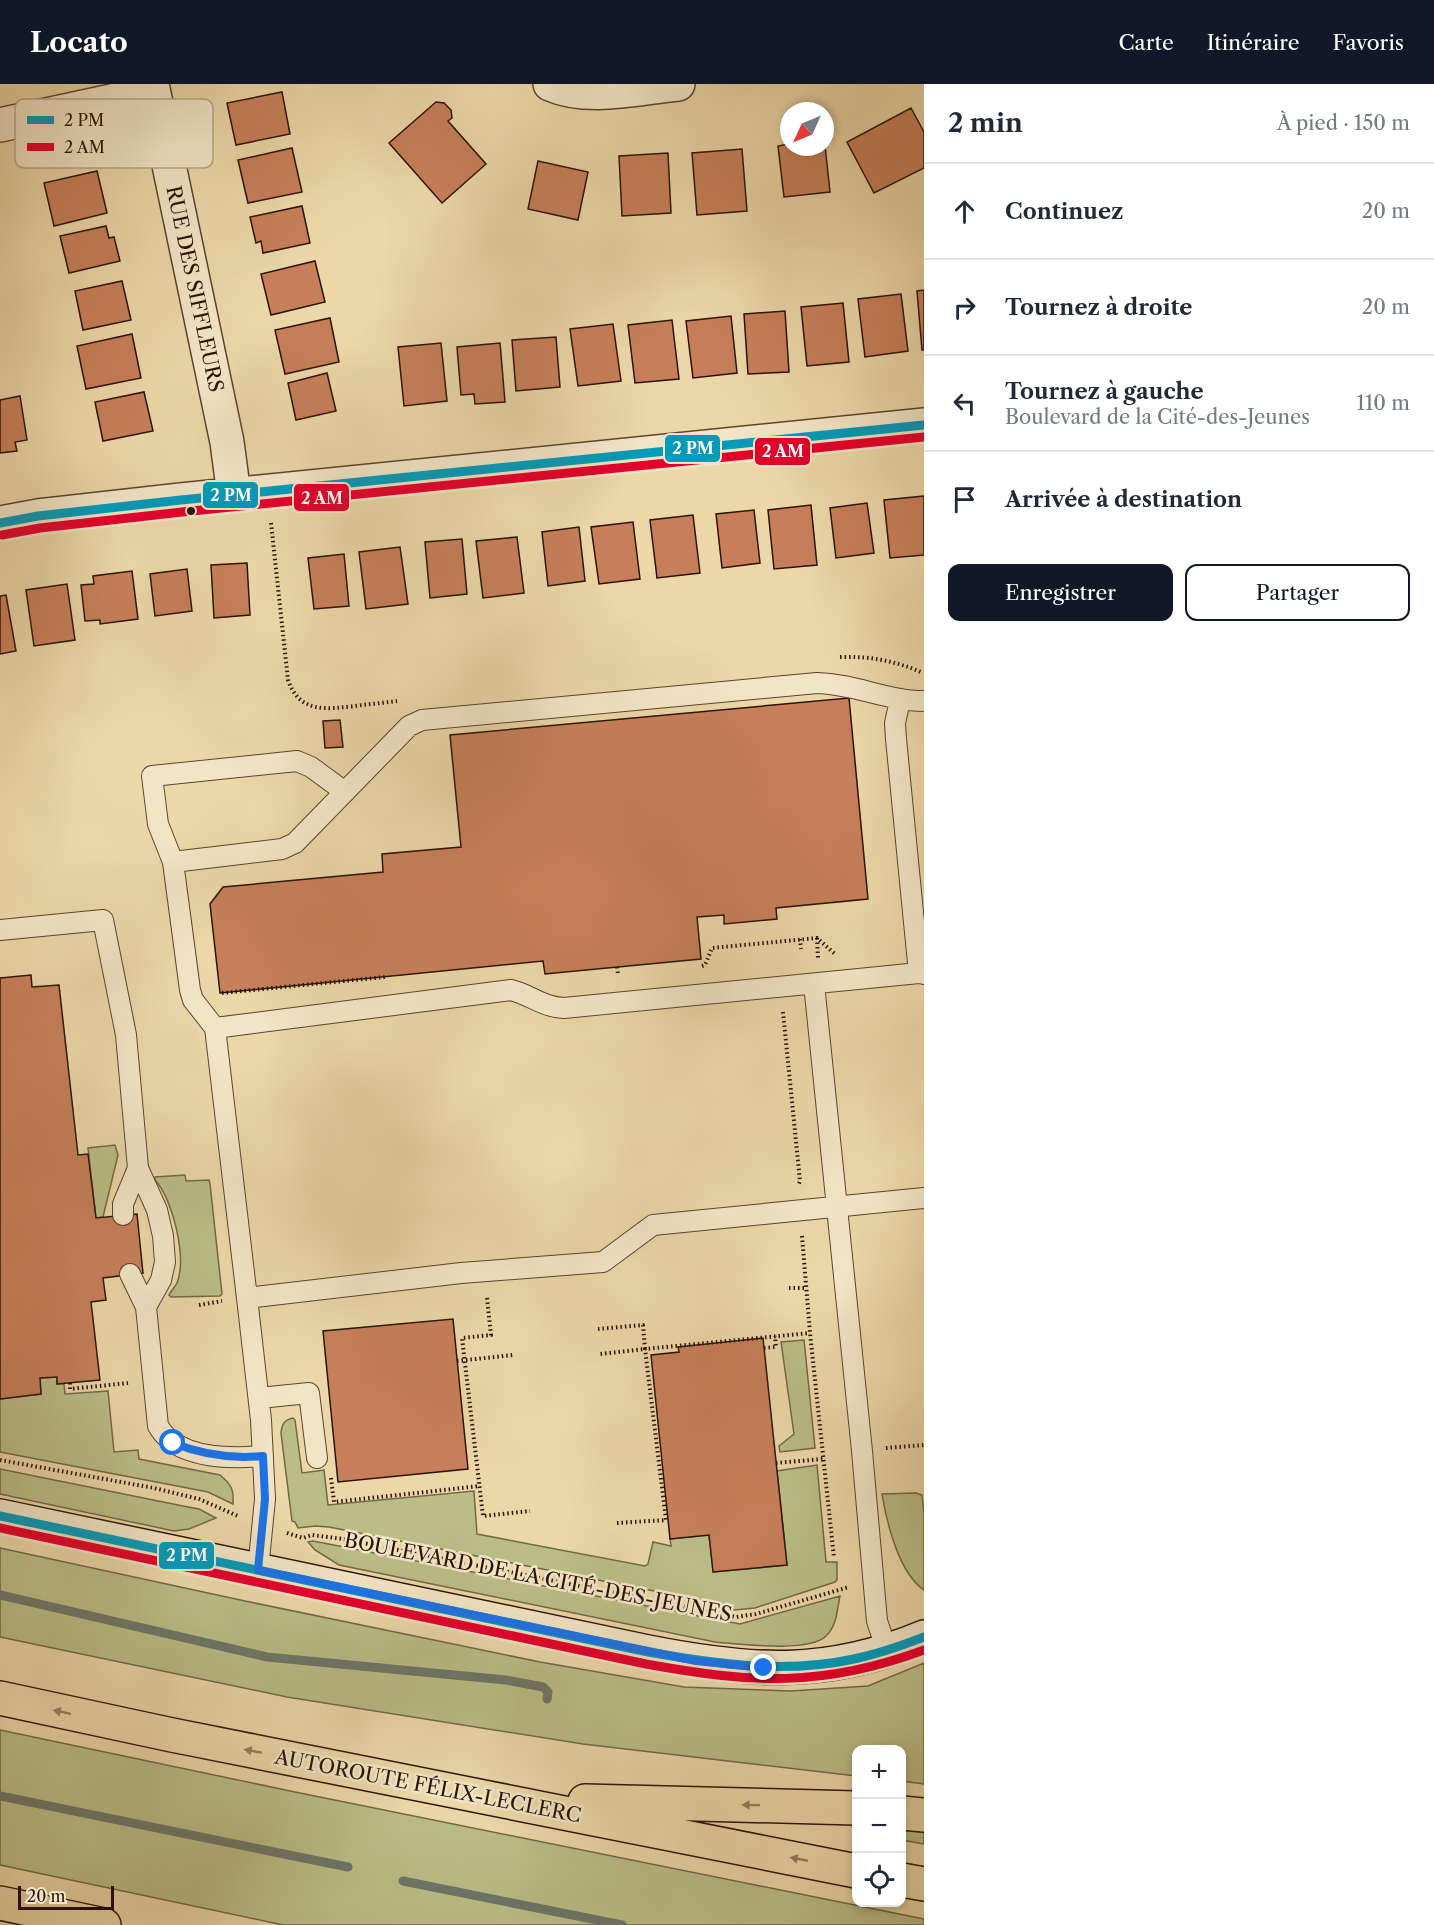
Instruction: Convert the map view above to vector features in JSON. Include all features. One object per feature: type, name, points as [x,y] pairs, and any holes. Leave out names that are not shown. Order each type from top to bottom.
[{"type":"highway","name":"AUTOROUTE FÉLIX-LECLERC","points":[[0,1698],[172,1735],[852,1870]]},
{"type":"highway","points":[[496,1799],[852,1808]]},
{"type":"highway","points":[[906,1813],[924,1815]]},
{"type":"highway","points":[[906,1881],[924,1884]]},
{"type":"highway","points":[[0,1903],[104,1925]]},
{"type":"street","points":[[550,84],[582,92],[678,84]]},
{"type":"street","points":[[108,99],[153,88]]},
{"type":"street","points":[[0,125],[15,121]]},
{"type":"street","name":"RUE DES SIFFLEURS","points":[[170,168],[227,442],[234,495]]},
{"type":"street","points":[[0,523],[58,514],[234,495],[924,425]]},
{"type":"street","points":[[0,1516],[667,1655],[730,1666],[797,1668],[825,1665],[887,1651],[924,1637]]},
{"type":"lane","points":[[173,862],[282,849],[295,843],[409,726],[422,720],[817,683],[853,687],[900,700],[924,701]]},
{"type":"lane","points":[[215,1028],[511,990],[521,992],[552,1008],[564,1008],[921,974],[896,731],[900,700]]},
{"type":"lane","points":[[258,1570],[265,1499],[263,1456],[215,1028],[193,1000],[190,990],[173,862],[158,824],[152,776],[297,761],[311,767],[345,792]]},
{"type":"lane","points":[[0,930],[103,920],[126,1035],[138,1168],[157,1210],[165,1253],[161,1280],[146,1307]]},
{"type":"lane","points":[[814,984],[877,1621],[887,1651]]},
{"type":"lane","points":[[123,1215],[123,1204],[138,1168]]},
{"type":"lane","points":[[247,1298],[450,1274],[603,1262],[653,1225],[924,1198]]},
{"type":"lane","points":[[130,1275],[146,1307],[158,1426],[164,1435],[173,1443],[220,1457],[239,1459],[263,1456]]},
{"type":"lane","points":[[258,1398],[309,1393],[324,1464]]},
{"type":"path","points":[[270,516],[288,680],[295,693],[305,703],[326,709],[408,700]]},
{"type":"path","points":[[839,657],[862,656],[887,661],[924,674]]},
{"type":"path","points":[[817,938],[817,958],[847,955]]},
{"type":"path","points":[[697,967],[705,965],[712,948],[800,939],[817,938],[837,956]]},
{"type":"path","points":[[800,939],[801,949]]},
{"type":"path","points":[[616,967],[618,974]]},
{"type":"path","points":[[782,1010],[800,1181],[796,1190]]},
{"type":"path","points":[[802,1236],[834,1558]]},
{"type":"path","points":[[789,1288],[806,1288]]},
{"type":"path","points":[[487,1297],[491,1335],[462,1338],[483,1516],[530,1511]]},
{"type":"path","points":[[598,1329],[643,1324],[666,1520],[617,1523]]},
{"type":"path","points":[[600,1354],[810,1333]]},
{"type":"path","points":[[764,1348],[776,1347],[775,1336]]},
{"type":"path","points":[[457,1361],[513,1355]]},
{"type":"path","points":[[70,1383],[70,1389],[128,1383],[127,1373]]},
{"type":"path","points":[[886,1448],[924,1445]]},
{"type":"path","points":[[776,1463],[823,1459]]},
{"type":"path","points":[[0,1461],[154,1488],[199,1499],[226,1511]]},
{"type":"path","points":[[324,1464],[334,1502],[480,1486]]},
{"type":"path","name":"BOULEVARD DE LA CITÉ-DES-JEUNES","points":[[303,1538],[325,1535],[736,1617],[756,1614],[842,1589]]},
{"type":"green space","points":[[115,1145],[118,1155],[103,1217],[96,1218],[88,1148]]},
{"type":"green space","points":[[185,1175],[186,1181],[209,1180],[222,1294],[220,1296],[171,1297],[169,1295],[177,1283],[180,1272],[179,1244],[173,1214],[155,1177]]},
{"type":"green space","points":[[804,1340],[815,1448],[780,1452],[779,1446],[794,1434],[781,1342]]},
{"type":"green space","points":[[57,1377],[57,1384],[64,1384],[65,1394],[108,1391],[114,1452],[138,1450],[139,1459],[220,1475],[231,1487],[233,1504],[208,1492],[0,1452],[0,1399],[41,1394],[40,1378]]},
{"type":"green space","points":[[293,1418],[302,1473],[324,1470],[328,1505],[474,1491],[477,1534],[645,1566],[648,1564],[653,1542],[671,1546],[670,1539],[709,1535],[714,1572],[787,1565],[777,1471],[817,1465],[826,1562],[837,1562],[837,1580],[755,1608],[734,1610],[659,1592],[329,1527],[298,1528],[292,1521],[281,1433],[284,1423]]},
{"type":"green space","points":[[0,1469],[199,1509],[216,1518],[189,1529],[174,1531],[0,1494]]},
{"type":"green space","points":[[916,1493],[922,1495],[924,1514],[924,1590],[915,1582],[901,1560],[891,1533],[882,1494]]},
{"type":"green space","points":[[313,1541],[740,1624],[840,1596],[830,1632],[817,1641],[790,1646],[715,1642],[339,1565],[315,1550],[308,1542]]},
{"type":"green space","points":[[0,1548],[540,1662],[684,1687],[791,1691],[868,1686],[924,1663],[924,1784],[906,1782],[906,1745],[852,1745],[852,1776],[583,1744],[287,1697],[0,1637]]},
{"type":"green space","points":[[0,1730],[852,1904],[852,1907],[865,1907],[924,1919],[924,1925],[283,1925],[0,1865]]},
{"type":"green space","points":[[906,1830],[924,1832],[924,1844],[906,1841]]},
{"type":"building","points":[[282,92],[290,134],[236,145],[227,103]]},
{"type":"building","points":[[436,102],[444,103],[451,110],[452,118],[448,121],[486,164],[442,203],[389,143]]},
{"type":"building","points":[[911,108],[924,132],[924,168],[874,193],[847,142]]},
{"type":"building","points":[[778,146],[780,146],[780,156],[826,156],[830,192],[784,197]]},
{"type":"building","points":[[292,148],[302,192],[248,203],[238,160]]},
{"type":"building","points":[[742,149],[747,211],[697,215],[692,153]]},
{"type":"building","points":[[668,153],[671,213],[622,216],[619,156]]},
{"type":"building","points":[[538,161],[588,172],[578,220],[528,209]]},
{"type":"building","points":[[97,171],[107,213],[54,226],[44,183]]},
{"type":"building","points":[[302,206],[310,243],[263,253],[261,241],[256,243],[250,217]]},
{"type":"building","points":[[106,226],[109,238],[114,237],[120,261],[69,273],[60,236]]},
{"type":"building","points":[[315,261],[325,302],[271,315],[261,274]]},
{"type":"building","points":[[122,281],[131,320],[83,330],[75,291]]},
{"type":"building","points":[[924,290],[924,350],[922,350],[917,291]]},
{"type":"building","points":[[901,294],[908,351],[865,357],[858,299]]},
{"type":"building","points":[[843,303],[849,362],[807,366],[801,307]]},
{"type":"building","points":[[785,311],[789,372],[748,374],[744,314]]},
{"type":"building","points":[[731,316],[737,373],[693,378],[686,321]]},
{"type":"building","points":[[330,318],[339,362],[285,374],[275,330]]},
{"type":"building","points":[[672,320],[679,379],[635,383],[628,325]]},
{"type":"building","points":[[613,324],[621,381],[578,386],[570,329]]},
{"type":"building","points":[[132,334],[141,378],[86,389],[77,346]]},
{"type":"building","points":[[556,337],[560,387],[516,391],[512,340]]},
{"type":"building","points":[[441,343],[447,401],[404,406],[398,347]]},
{"type":"building","points":[[500,343],[505,402],[475,404],[474,394],[461,395],[457,347]]},
{"type":"building","points":[[327,373],[336,411],[296,420],[288,383]]},
{"type":"building","points":[[144,392],[153,431],[103,441],[95,402]]},
{"type":"building","points":[[20,396],[27,440],[15,442],[17,451],[0,453],[0,400]]},
{"type":"building","points":[[924,496],[924,555],[890,558],[884,500]]},
{"type":"building","points":[[867,503],[874,553],[836,558],[830,508]]},
{"type":"building","points":[[811,505],[817,565],[774,569],[768,510]]},
{"type":"building","points":[[754,510],[760,563],[722,568],[716,514]]},
{"type":"building","points":[[693,515],[700,573],[657,578],[650,520]]},
{"type":"building","points":[[633,522],[640,579],[599,584],[591,527]]},
{"type":"building","points":[[579,527],[585,581],[548,586],[542,532]]},
{"type":"building","points":[[517,537],[524,593],[483,598],[476,541]]},
{"type":"building","points":[[462,539],[467,594],[430,598],[425,542]]},
{"type":"building","points":[[400,547],[408,604],[366,609],[359,552]]},
{"type":"building","points":[[344,554],[349,606],[314,609],[308,558]]},
{"type":"building","points":[[247,563],[250,615],[214,618],[211,565]]},
{"type":"building","points":[[187,569],[192,611],[155,616],[150,574]]},
{"type":"building","points":[[132,571],[138,619],[100,624],[100,620],[85,621],[81,585],[94,584],[93,576]]},
{"type":"building","points":[[67,584],[75,640],[34,646],[26,590]]},
{"type":"building","points":[[6,595],[16,651],[0,654],[0,596]]},
{"type":"building","points":[[849,698],[868,899],[776,908],[777,919],[724,924],[724,915],[697,917],[701,959],[545,974],[543,961],[220,993],[210,904],[223,887],[383,872],[382,854],[461,847],[450,735]]},
{"type":"building","points":[[340,720],[343,747],[325,748],[323,721]]},
{"type":"building","points":[[31,975],[32,987],[59,985],[78,1155],[88,1154],[96,1218],[137,1214],[143,1273],[103,1278],[106,1300],[91,1302],[100,1380],[57,1384],[57,1377],[40,1378],[41,1394],[0,1399],[0,978]]},
{"type":"building","points":[[453,1319],[468,1469],[338,1482],[323,1331]]},
{"type":"building","points":[[763,1338],[787,1565],[713,1572],[709,1535],[670,1539],[651,1355],[679,1352],[678,1347]]},
{"type":"waterway","points":[[0,1595],[267,1657],[506,1680],[543,1687],[548,1692],[547,1699]]},
{"type":"waterway","points":[[0,1796],[348,1867]]},
{"type":"waterway","points":[[403,1881],[622,1925]]},
{"type":"transit line","points":[[0,523],[38,516],[181,500],[924,425]]},
{"type":"transit line","points":[[2,535],[40,528],[182,512],[924,437]]},
{"type":"transit line","points":[[0,1516],[648,1652],[699,1660],[751,1666],[802,1666],[872,1655],[924,1637]]},
{"type":"transit line","points":[[0,1528],[646,1664],[719,1675],[753,1678],[819,1676],[852,1671],[924,1650]]},
{"type":"route","points":[[173,1443],[220,1457],[239,1459],[263,1456],[264,1526],[258,1570],[696,1661],[764,1668]]}]
